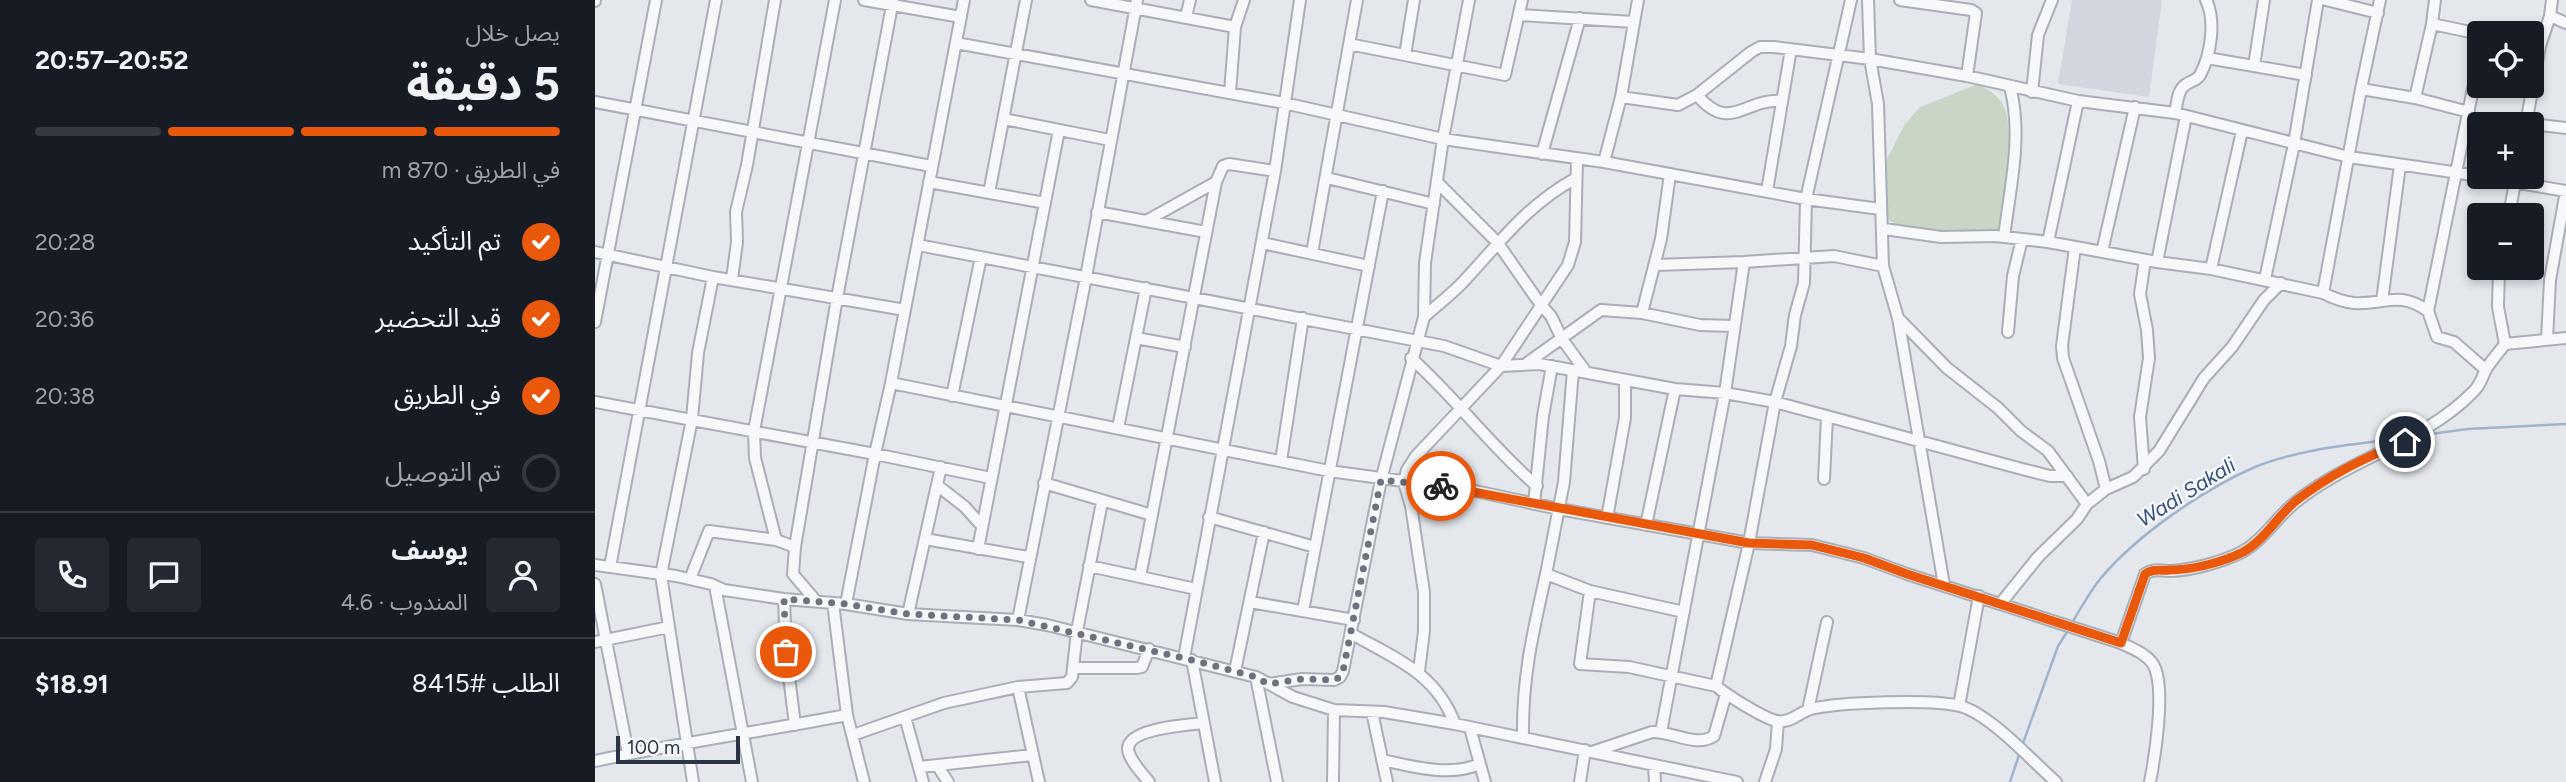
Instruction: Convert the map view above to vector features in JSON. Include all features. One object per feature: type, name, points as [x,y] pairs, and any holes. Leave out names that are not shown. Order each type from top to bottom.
[{"type":"street","points":[[595,322],[656,0]]},
{"type":"street","points":[[610,566],[716,0]]},
{"type":"street","points":[[732,279],[737,242],[736,212],[747,165],[775,0]]},
{"type":"street","points":[[776,540],[755,458],[754,431],[835,0]]},
{"type":"street","points":[[864,0],[892,3],[961,18]]},
{"type":"street","points":[[846,604],[964,0]]},
{"type":"street","points":[[989,193],[1026,0]]},
{"type":"street","points":[[1091,0],[1136,4],[1235,27]]},
{"type":"street","points":[[1186,17],[1190,0]]},
{"type":"street","points":[[1230,93],[1235,27],[1244,0]]},
{"type":"street","points":[[1215,782],[1188,659],[1196,589],[1275,171],[1300,0]]},
{"type":"street","points":[[1312,253],[1357,0]]},
{"type":"street","points":[[1405,55],[1414,0]]},
{"type":"street","points":[[1268,684],[1302,679],[1334,680],[1340,677],[1352,634],[1381,480],[1423,317],[1425,263],[1443,139],[1469,0]]},
{"type":"street","points":[[1349,44],[1505,75],[1522,0]]},
{"type":"street","points":[[1604,162],[1621,97],[1638,0]]},
{"type":"street","points":[[1716,686],[1749,543],[1775,402],[1791,346],[1795,315],[1804,283],[1806,199],[1851,0]]},
{"type":"street","points":[[1868,0],[1870,58],[1878,104],[1880,208],[1884,229],[1883,266],[1898,318],[1944,585]]},
{"type":"street","points":[[1900,0],[1925,2],[1976,13],[1967,76]]},
{"type":"street","points":[[2032,92],[2038,34],[2052,0]]},
{"type":"street","points":[[2157,262],[2181,114],[2180,91],[2183,86],[2198,78],[2207,58],[2211,20],[2206,0]]},
{"type":"street","points":[[2254,66],[2264,0]]},
{"type":"street","points":[[2265,279],[2294,144],[2318,0]]},
{"type":"street","points":[[2326,0],[2378,13]]},
{"type":"street","points":[[2323,293],[2380,0]]},
{"type":"street","points":[[2415,98],[2435,0]]},
{"type":"street","points":[[2544,29],[2553,0]]},
{"type":"street","points":[[816,601],[793,573],[795,547],[837,298],[892,3]]},
{"type":"street","points":[[1018,620],[1028,557],[1086,277],[1136,4]]},
{"type":"street","points":[[1520,15],[1634,22]]},
{"type":"street","points":[[2550,16],[2566,23]]},
{"type":"street","points":[[1542,154],[1580,18]]},
{"type":"street","points":[[2432,24],[2467,31]]},
{"type":"street","points":[[956,43],[1284,103],[1443,139],[1604,162],[1806,199],[1880,208]]},
{"type":"street","points":[[1621,97],[1678,105],[1697,95],[1760,47],[1791,49],[1870,58],[2078,101],[2181,114],[2349,157],[2467,175]]},
{"type":"street","points":[[1767,191],[1791,49]]},
{"type":"street","points":[[2207,58],[2306,75]]},
{"type":"street","points":[[2004,237],[2015,139],[2015,104],[2010,87]]},
{"type":"street","points":[[2361,89],[2415,98],[2469,112],[2472,98]]},
{"type":"street","points":[[1697,95],[1709,110],[1721,114],[1736,112],[1761,101],[1782,101]]},
{"type":"street","points":[[2048,242],[2078,101]]},
{"type":"street","points":[[595,102],[931,166]]},
{"type":"street","points":[[2102,252],[2136,107]]},
{"type":"street","points":[[1004,119],[1110,140]]},
{"type":"street","points":[[2467,122],[2428,312],[2437,337],[2454,342],[2469,358],[2486,370]]},
{"type":"street","points":[[2544,125],[2566,128]]},
{"type":"street","points":[[978,549],[1059,130]]},
{"type":"street","points":[[2211,269],[2242,131]]},
{"type":"street","points":[[1419,671],[1424,631],[1424,592],[1411,506],[1404,482],[1416,456],[1501,366],[1568,265],[1573,253],[1577,159]]},
{"type":"street","points":[[1140,577],[1216,182],[1223,166],[1229,164],[1275,171]]},
{"type":"street","points":[[2382,301],[2400,165]]},
{"type":"street","points":[[1642,313],[1655,265],[1670,174]]},
{"type":"street","points":[[1327,178],[1434,204]]},
{"type":"street","points":[[1423,317],[1463,283],[1497,242],[1528,212],[1576,178]]},
{"type":"street","points":[[929,181],[1045,204]]},
{"type":"street","points":[[1146,221],[1216,182]]},
{"type":"street","points":[[1437,183],[1497,242],[1551,316],[1562,339],[1586,372]]},
{"type":"street","points":[[2544,186],[2566,191],[2550,280],[2547,339]]},
{"type":"street","points":[[1303,611],[1383,191]]},
{"type":"street","points":[[1097,212],[1206,232]]},
{"type":"street","points":[[1884,229],[1941,237],[2004,237],[2048,242],[2265,279],[2354,303],[2395,298],[2406,300],[2428,312]]},
{"type":"street","points":[[2008,332],[2013,275],[2022,239]]},
{"type":"street","points":[[1262,243],[1369,266]]},
{"type":"street","points":[[918,245],[1416,341],[1458,350],[1501,366],[1527,363],[1552,366],[1675,390],[1775,402],[2022,470],[2050,476],[2067,476]]},
{"type":"street","points":[[2075,247],[2062,346],[2063,358],[2106,489]]},
{"type":"street","points":[[595,252],[713,277],[905,310]]},
{"type":"street","points":[[1655,265],[1834,256],[1883,266]]},
{"type":"street","points":[[953,396],[981,257]]},
{"type":"street","points":[[2144,469],[2140,417],[2149,358],[2140,294],[2145,260]]},
{"type":"street","points":[[1661,732],[1725,394],[1744,262]]},
{"type":"street","points":[[692,782],[661,575],[692,419],[698,354],[713,277]]},
{"type":"street","points":[[2121,643],[2145,574],[2152,569],[2171,570],[2220,560],[2243,551],[2255,543],[2296,501],[2365,458],[2405,442],[2473,393],[2505,344],[2498,307],[2499,280]]},
{"type":"street","points":[[2001,603],[2038,557],[2077,519],[2087,504],[2106,489],[2144,469],[2174,429],[2204,378],[2232,347],[2265,299],[2281,283]]},
{"type":"street","points":[[1118,428],[1146,288]]},
{"type":"street","points":[[1527,363],[1601,310],[1642,313],[1700,325],[1733,326]]},
{"type":"street","points":[[1280,461],[1303,318]]},
{"type":"street","points":[[1898,318],[1947,368],[2048,451],[2087,504]]},
{"type":"street","points":[[1136,338],[1185,347]]},
{"type":"street","points":[[2505,344],[2566,338]]},
{"type":"street","points":[[1411,358],[1439,383],[1507,459],[1537,486]]},
{"type":"street","points":[[1534,504],[1543,416],[1552,366]]},
{"type":"street","points":[[1523,738],[1526,666],[1564,482],[1573,370]]},
{"type":"street","points":[[1607,518],[1625,418],[1625,380]]},
{"type":"street","points":[[891,383],[1329,471],[1381,480],[1445,486],[1749,543],[1812,545],[1864,558],[2121,643],[2141,653],[2155,668],[2158,690],[2158,737],[2150,782]]},
{"type":"street","points":[[1646,525],[1675,390]]},
{"type":"street","points":[[595,402],[991,478]]},
{"type":"street","points":[[1824,479],[1826,417]]},
{"type":"street","points":[[908,614],[941,467]]},
{"type":"street","points":[[1044,483],[1151,516]]},
{"type":"street","points":[[937,485],[965,507],[982,526]]},
{"type":"street","points":[[853,735],[944,703],[1018,687],[1067,682],[1072,677],[1077,632],[1102,502]]},
{"type":"street","points":[[1209,517],[1315,547]]},
{"type":"street","points":[[689,579],[709,531],[776,540],[795,547]]},
{"type":"street","points":[[1235,671],[1264,532]]},
{"type":"street","points":[[925,539],[1028,557]]},
{"type":"street","points":[[595,565],[689,579],[725,590],[784,599],[846,604],[908,614],[1018,620],[1235,671],[1256,677],[1293,697],[1334,710],[1372,712],[1455,724],[1737,782]]},
{"type":"street","points":[[1089,566],[1196,589]]},
{"type":"street","points":[[1546,574],[1590,591],[1683,612]]},
{"type":"street","points":[[595,584],[600,641],[628,753]]},
{"type":"street","points":[[715,586],[752,782]]},
{"type":"street","points":[[1590,591],[1580,664],[1620,665],[1716,686],[1778,721],[1795,718],[1808,710],[1921,702],[1959,706],[1987,720],[2056,782]]},
{"type":"street","points":[[1959,706],[1979,596]]},
{"type":"street","points":[[784,599],[786,652],[795,725]]},
{"type":"street","points":[[1249,602],[1354,620]]},
{"type":"street","points":[[833,603],[847,715],[861,781]]},
{"type":"street","points":[[1808,710],[1828,622]]},
{"type":"street","points":[[600,641],[669,627]]},
{"type":"street","points":[[1352,634],[1419,671],[1443,697],[1455,724]]},
{"type":"street","points":[[1073,668],[1142,667],[1149,649]]},
{"type":"street","points":[[1256,677],[1277,782]]},
{"type":"street","points":[[1018,687],[1038,782]]},
{"type":"street","points":[[1588,751],[1642,733],[1661,732],[1700,741],[1708,740],[1714,736],[1727,694]]},
{"type":"street","points":[[1333,782],[1334,710]]},
{"type":"street","points":[[1372,712],[1387,782]]},
{"type":"street","points":[[595,761],[686,741],[743,735],[847,715]]},
{"type":"street","points":[[905,717],[923,782]]},
{"type":"street","points":[[1765,782],[1776,749],[1778,721]]},
{"type":"street","points":[[1149,782],[1130,757],[1130,741],[1153,731],[1204,723]]},
{"type":"street","points":[[1470,728],[1485,782]]},
{"type":"street","points":[[1580,782],[1588,751]]},
{"type":"street","points":[[919,767],[1033,755]]},
{"type":"street","points":[[1383,760],[1442,771],[1469,769],[1481,764]]},
{"type":"street","points":[[937,765],[948,782]]},
{"type":"street","points":[[1654,766],[1655,782]]},
{"type":"shaded area","points":[[2072,0],[2162,0],[2149,97],[2058,84]]},
{"type":"green space","points":[[1978,84],[2001,101],[2008,122],[2009,152],[2001,230],[1939,232],[1906,227],[1893,222],[1883,215],[1884,165],[1905,124],[1920,107]]},
{"type":"waterway","name":"Wadi Sakali","points":[[2423,435],[2468,429],[2566,424]]},
{"type":"waterway","name":"Wadi Sakali","points":[[2072,623],[2093,588],[2133,546],[2193,500],[2235,476],[2289,456],[2325,448],[2396,439]]},
{"type":"waterway","name":"Wadi Sakali","points":[[2022,746],[2058,646],[2069,629]]},
{"type":"waterway","name":"Wadi Sakali","points":[[2010,782],[2020,752]]},
{"type":"way so far","points":[[786,652],[784,599],[846,604],[939,617],[1018,620],[1192,660],[1256,677],[1268,684],[1302,679],[1334,680],[1340,677],[1343,671],[1352,634],[1381,480],[1441,486]]},
{"type":"route","points":[[1441,486],[1749,543],[1812,545],[1864,558],[2121,643],[2141,581],[2152,569],[2171,570],[2220,560],[2243,551],[2255,543],[2296,501],[2365,458],[2405,442]]}]
